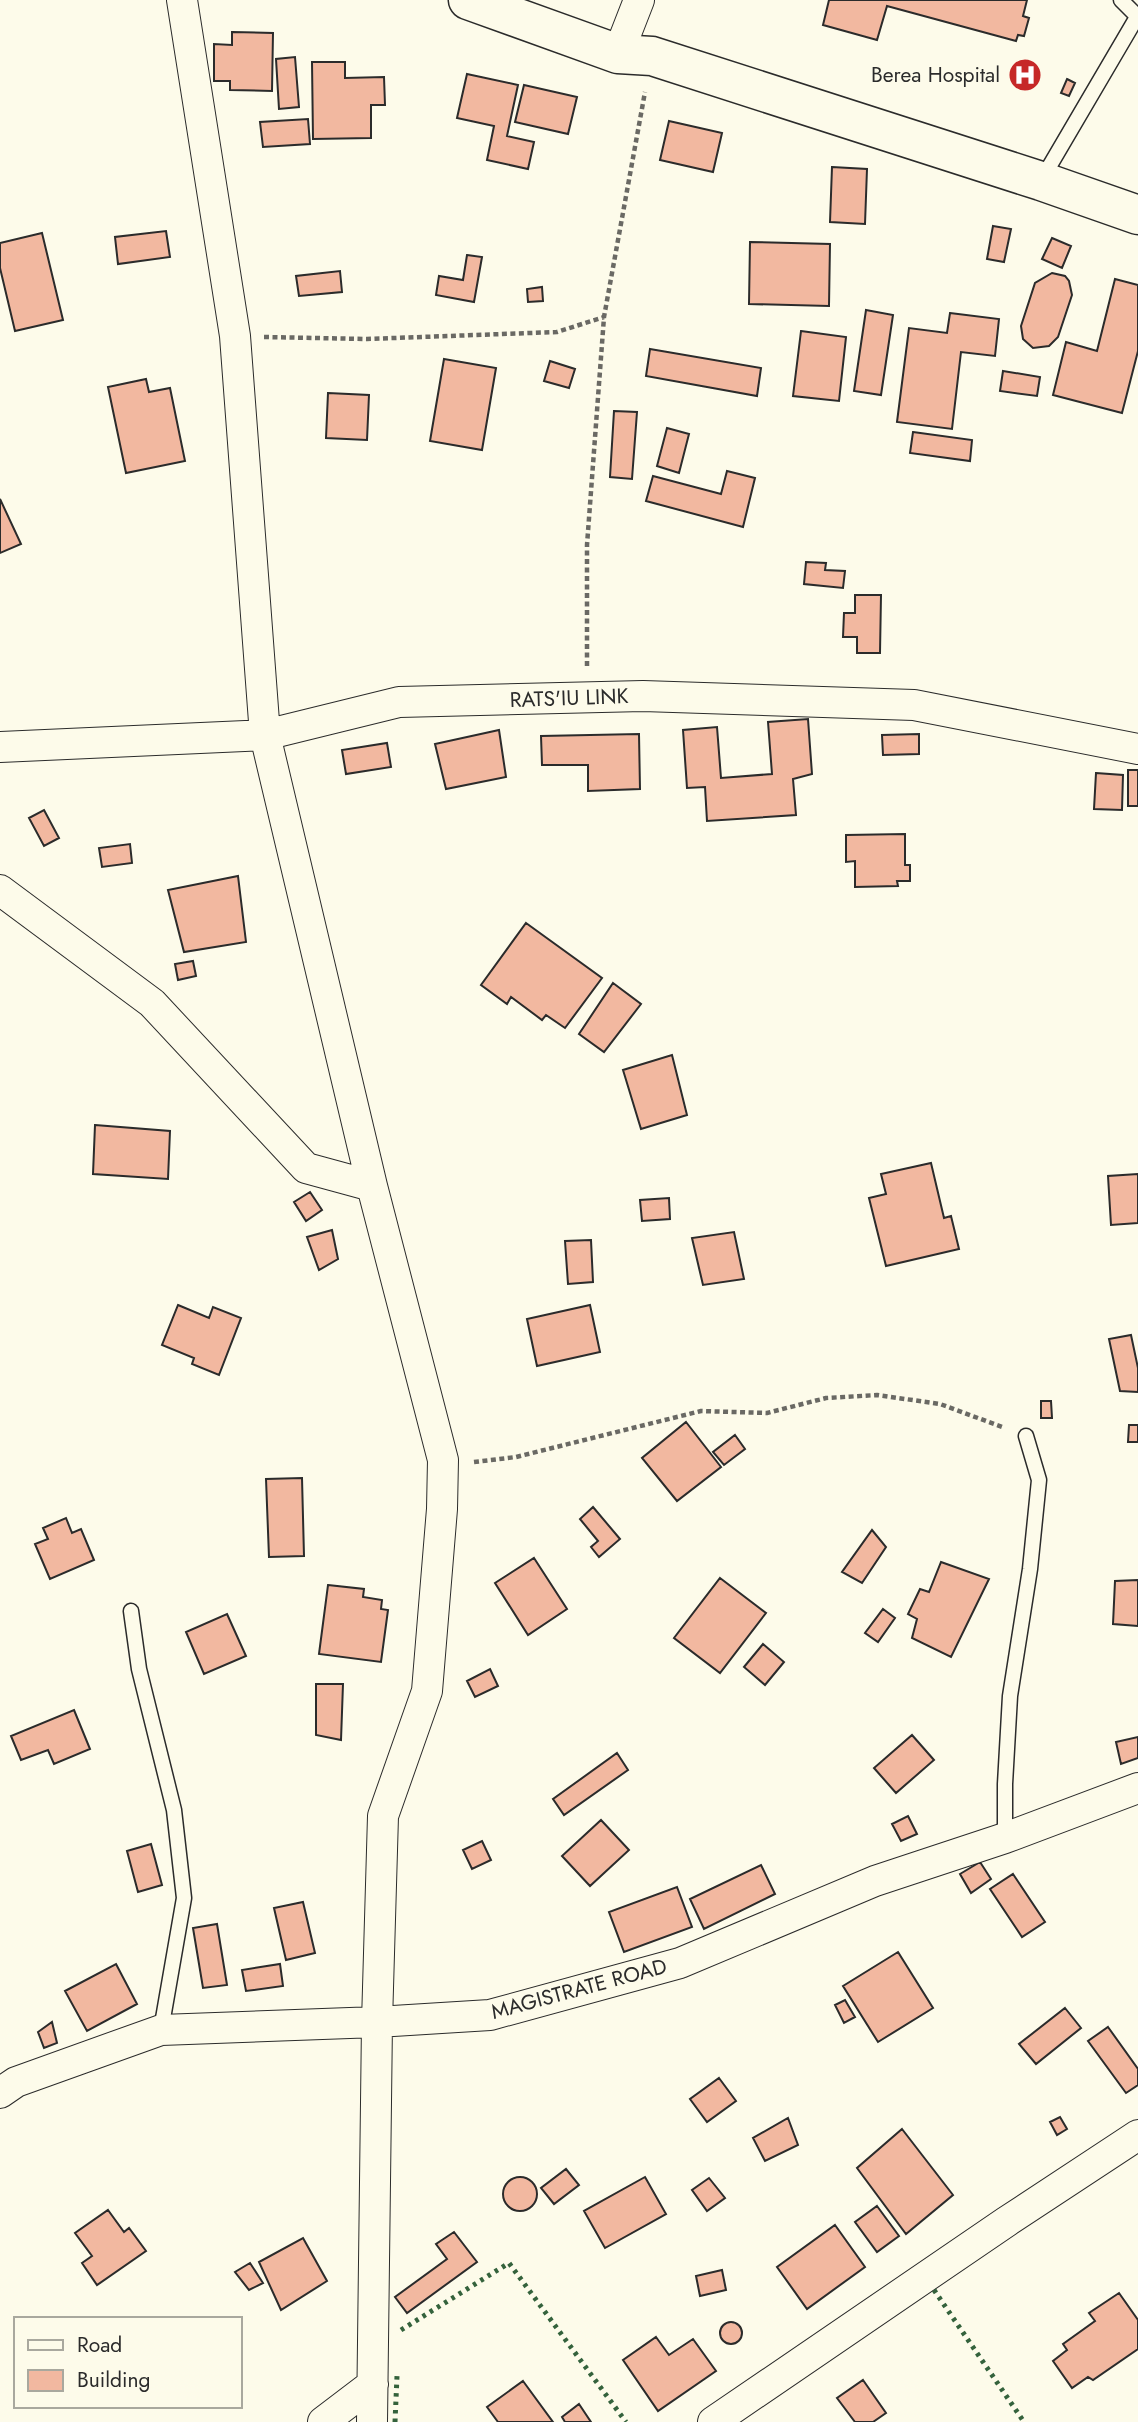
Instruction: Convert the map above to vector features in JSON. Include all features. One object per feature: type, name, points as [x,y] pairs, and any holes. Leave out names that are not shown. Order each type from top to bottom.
[{"type":"main road","points":[[468,0],[635,55],[1041,181],[1138,215]]},
{"type":"street","points":[[181,0],[235,336],[265,735],[372,1186],[443,1460],[442,1509],[427,1691],[383,1816],[377,2022],[372,2422]]},
{"type":"street","points":[[635,55],[639,0]]},
{"type":"street","name":"RATS'IU LINK","points":[[0,747],[265,735],[399,702],[643,696],[914,705],[1138,748]]},
{"type":"street","points":[[0,890],[152,1003],[306,1168],[372,1186]]},
{"type":"street","name":"MAGISTRATE ROAD","points":[[0,2093],[16,2082],[161,2030],[490,2015],[680,1963],[875,1881],[1005,1838],[1138,1788]]},
{"type":"street","points":[[713,2422],[1138,2135]]},
{"type":"street","points":[[323,2422],[373,2384]]},
{"type":"lane","points":[[1041,181],[1137,17],[1121,0]]},
{"type":"lane","points":[[1005,1838],[1010,1696],[1030,1569],[1039,1480],[1026,1436]]},
{"type":"lane","points":[[131,1611],[139,1669],[173,1810],[184,1898],[161,2030]]},
{"type":"path","points":[[586,699],[587,545],[604,317],[635,55]]},
{"type":"path","points":[[235,336],[367,339],[557,332],[604,317]]},
{"type":"path","points":[[443,1460],[456,1465],[516,1457],[701,1411],[767,1413],[826,1398],[877,1395],[940,1404],[1026,1436]]},
{"type":"building","points":[[829,0],[1027,0],[1023,16],[1029,18],[1024,36],[1018,35],[1016,41],[887,6],[877,40],[823,25]]},
{"type":"building","points":[[232,32],[273,33],[272,91],[230,90],[230,81],[214,81],[214,44],[232,45]]},
{"type":"building","points":[[295,57],[299,107],[279,109],[276,59]]},
{"type":"building","points":[[312,62],[345,62],[345,78],[384,77],[385,105],[371,105],[371,138],[313,139]]},
{"type":"building","points":[[467,74],[518,85],[507,136],[534,142],[528,169],[487,160],[494,126],[457,118]]},
{"type":"building","points":[[1067,79],[1075,83],[1069,96],[1061,93]]},
{"type":"building","points":[[524,85],[577,97],[568,134],[515,122]]},
{"type":"building","points":[[308,119],[310,144],[263,147],[260,122]]},
{"type":"building","points":[[669,121],[722,133],[713,172],[660,160]]},
{"type":"building","points":[[832,167],[867,169],[865,224],[830,222]]},
{"type":"building","points":[[993,226],[1011,229],[1004,262],[987,259]]},
{"type":"building","points":[[166,231],[170,257],[118,264],[115,237]]},
{"type":"building","points":[[42,233],[63,320],[15,331],[0,268],[0,243]]},
{"type":"building","points":[[1052,238],[1071,246],[1062,268],[1042,259]]},
{"type":"building","points":[[750,242],[830,244],[829,306],[749,304]]},
{"type":"building","points":[[467,255],[482,257],[474,302],[436,295],[439,276],[463,280]]},
{"type":"building","points":[[340,271],[342,292],[299,296],[296,276]]},
{"type":"building","points":[[1052,273],[1065,276],[1072,295],[1058,337],[1049,346],[1033,348],[1023,339],[1021,326],[1035,283]]},
{"type":"building","points":[[1115,279],[1138,285],[1138,351],[1122,413],[1053,395],[1066,342],[1097,351]]},
{"type":"building","points":[[542,287],[543,301],[528,302],[527,289]]},
{"type":"building","points":[[866,310],[893,315],[881,395],[854,391]]},
{"type":"building","points":[[950,313],[999,319],[995,356],[961,352],[952,429],[897,422],[909,328],[947,333]]},
{"type":"building","points":[[801,331],[846,337],[839,401],[793,396]]},
{"type":"building","points":[[650,349],[761,368],[757,396],[646,376]]},
{"type":"building","points":[[444,359],[496,368],[482,450],[430,441]]},
{"type":"building","points":[[550,361],[575,369],[569,388],[544,381]]},
{"type":"building","points":[[1003,371],[1040,377],[1037,396],[1000,391]]},
{"type":"building","points":[[146,379],[149,392],[170,388],[185,461],[126,473],[108,387]]},
{"type":"building","points":[[328,393],[369,395],[367,440],[326,438]]},
{"type":"building","points":[[614,411],[637,412],[632,479],[610,477]]},
{"type":"building","points":[[667,428],[689,434],[679,473],[657,466]]},
{"type":"building","points":[[913,432],[972,440],[970,461],[910,453]]},
{"type":"building","points":[[727,471],[755,478],[743,527],[646,501],[653,476],[721,494]]},
{"type":"building","points":[[0,499],[21,544],[0,553]]},
{"type":"building","points":[[806,562],[826,563],[825,570],[845,571],[843,588],[804,584]]},
{"type":"building","points":[[855,595],[881,595],[880,653],[857,653],[857,637],[843,637],[844,613],[855,613]]},
{"type":"building","points":[[808,719],[812,774],[793,779],[796,815],[707,821],[705,787],[687,788],[683,730],[717,727],[721,778],[772,774],[768,722]]},
{"type":"building","points":[[499,730],[506,777],[446,789],[435,744]]},
{"type":"building","points":[[639,734],[640,789],[588,791],[588,765],[542,765],[541,736]]},
{"type":"building","points":[[919,734],[919,754],[883,755],[882,735]]},
{"type":"building","points":[[387,743],[391,767],[346,774],[342,750]]},
{"type":"building","points":[[1128,770],[1138,770],[1138,806],[1128,806]]},
{"type":"building","points":[[1096,773],[1123,775],[1122,810],[1094,809]]},
{"type":"building","points":[[44,810],[59,838],[44,846],[29,818]]},
{"type":"building","points":[[905,834],[905,865],[910,865],[910,881],[897,881],[898,886],[855,887],[855,861],[846,862],[846,835]]},
{"type":"building","points":[[130,844],[132,863],[102,867],[99,848]]},
{"type":"building","points":[[238,876],[246,942],[184,952],[168,890]]},
{"type":"building","points":[[526,923],[602,978],[565,1028],[546,1015],[542,1020],[511,997],[507,1004],[481,985]]},
{"type":"building","points":[[193,961],[196,976],[178,980],[175,964]]},
{"type":"building","points":[[613,983],[641,1004],[604,1052],[579,1034]]},
{"type":"building","points":[[672,1055],[687,1115],[641,1129],[623,1070]]},
{"type":"building","points":[[95,1125],[170,1131],[168,1179],[93,1174]]},
{"type":"building","points":[[931,1163],[944,1218],[951,1216],[959,1249],[886,1266],[869,1198],[886,1194],[881,1174]]},
{"type":"building","points":[[1138,1174],[1138,1223],[1111,1225],[1108,1176]]},
{"type":"building","points":[[310,1192],[322,1210],[306,1221],[294,1202]]},
{"type":"building","points":[[669,1198],[670,1219],[642,1221],[640,1200]]},
{"type":"building","points":[[332,1230],[338,1259],[319,1270],[307,1237]]},
{"type":"building","points":[[734,1232],[744,1279],[703,1285],[692,1238]]},
{"type":"building","points":[[591,1240],[593,1282],[568,1284],[565,1241]]},
{"type":"building","points":[[178,1305],[209,1318],[213,1307],[241,1318],[219,1375],[192,1364],[194,1358],[162,1345]]},
{"type":"building","points":[[590,1305],[600,1352],[537,1366],[527,1319]]},
{"type":"building","points":[[1131,1335],[1138,1368],[1138,1392],[1120,1391],[1109,1339]]},
{"type":"building","points":[[1041,1401],[1051,1401],[1052,1418],[1041,1418]]},
{"type":"building","points":[[686,1422],[721,1467],[677,1501],[642,1458]]},
{"type":"building","points":[[1129,1425],[1138,1425],[1138,1442],[1128,1442]]},
{"type":"building","points":[[735,1435],[745,1449],[724,1465],[713,1452]]},
{"type":"building","points":[[302,1478],[304,1556],[269,1557],[266,1479]]},
{"type":"building","points":[[593,1507],[620,1539],[599,1557],[591,1547],[598,1541],[580,1519]]},
{"type":"building","points":[[66,1518],[72,1533],[81,1529],[94,1560],[50,1579],[35,1544],[48,1539],[43,1528]]},
{"type":"building","points":[[872,1530],[886,1547],[862,1583],[842,1572]]},
{"type":"building","points":[[534,1558],[567,1609],[528,1635],[495,1583]]},
{"type":"building","points":[[941,1562],[989,1579],[951,1657],[912,1638],[917,1619],[908,1614],[920,1589],[929,1592]]},
{"type":"building","points":[[720,1578],[766,1613],[720,1673],[674,1638]]},
{"type":"building","points":[[1138,1580],[1138,1626],[1113,1624],[1115,1581]]},
{"type":"building","points":[[328,1585],[364,1589],[363,1597],[382,1600],[381,1609],[388,1610],[381,1662],[319,1654]]},
{"type":"building","points":[[883,1609],[895,1618],[878,1642],[865,1633]]},
{"type":"building","points":[[227,1614],[246,1656],[204,1674],[186,1632]]},
{"type":"building","points":[[763,1644],[784,1662],[765,1685],[744,1667]]},
{"type":"building","points":[[490,1669],[498,1686],[475,1697],[467,1681]]},
{"type":"building","points":[[316,1684],[343,1684],[341,1740],[316,1735]]},
{"type":"building","points":[[74,1710],[90,1749],[54,1764],[48,1750],[21,1760],[11,1736]]},
{"type":"building","points":[[912,1735],[934,1760],[896,1793],[874,1768]]},
{"type":"building","points":[[1138,1737],[1138,1758],[1121,1764],[1116,1742]]},
{"type":"building","points":[[617,1753],[628,1770],[564,1815],[553,1799]]},
{"type":"building","points":[[908,1816],[917,1834],[901,1841],[892,1824]]},
{"type":"building","points":[[601,1820],[629,1850],[590,1886],[562,1856]]},
{"type":"building","points":[[482,1841],[491,1860],[472,1869],[463,1850]]},
{"type":"building","points":[[151,1844],[162,1885],[138,1892],[127,1851]]},
{"type":"building","points":[[980,1862],[991,1879],[971,1893],[960,1874]]},
{"type":"building","points":[[761,1865],[775,1894],[704,1929],[690,1899]]},
{"type":"building","points":[[1013,1874],[1045,1922],[1022,1937],[990,1889]]},
{"type":"building","points":[[677,1887],[692,1927],[624,1952],[609,1912]]},
{"type":"building","points":[[303,1902],[315,1953],[286,1960],[274,1908]]},
{"type":"building","points":[[217,1924],[227,1985],[203,1988],[193,1928]]},
{"type":"building","points":[[898,1952],[933,2008],[878,2042],[843,1986]]},
{"type":"building","points":[[116,1964],[137,2004],[87,2031],[65,1991]]},
{"type":"building","points":[[280,1964],[283,1986],[246,1991],[242,1970]]},
{"type":"building","points":[[845,2000],[855,2017],[844,2023],[835,2005]]},
{"type":"building","points":[[1065,2008],[1081,2028],[1036,2064],[1019,2044]]},
{"type":"building","points":[[52,2022],[57,2043],[44,2048],[38,2032]]},
{"type":"building","points":[[1108,2027],[1138,2069],[1138,2085],[1126,2093],[1088,2041]]},
{"type":"building","points":[[719,2078],[736,2101],[707,2122],[690,2099]]},
{"type":"building","points":[[1060,2117],[1067,2129],[1057,2135],[1050,2122]]},
{"type":"building","points":[[788,2118],[798,2145],[765,2161],[753,2138]]},
{"type":"building","points":[[902,2129],[953,2195],[906,2234],[857,2168]]},
{"type":"building","points":[[566,2169],[579,2185],[554,2204],[541,2188]]},
{"type":"building","points":[[520,2177],[532,2182],[537,2194],[532,2206],[520,2211],[508,2206],[503,2194],[508,2182]]},
{"type":"building","points":[[645,2177],[666,2214],[605,2248],[584,2211]]},
{"type":"building","points":[[709,2178],[725,2198],[707,2211],[692,2190]]},
{"type":"building","points":[[877,2206],[899,2236],[877,2252],[855,2222]]},
{"type":"building","points":[[108,2210],[124,2232],[129,2228],[146,2251],[97,2285],[82,2263],[92,2256],[75,2233]]},
{"type":"building","points":[[835,2225],[865,2267],[807,2309],[777,2267]]},
{"type":"building","points":[[454,2232],[477,2262],[407,2313],[395,2297],[447,2259],[436,2244]]},
{"type":"building","points":[[303,2238],[327,2281],[281,2310],[259,2262]]},
{"type":"building","points":[[250,2263],[263,2283],[249,2290],[235,2272]]},
{"type":"building","points":[[722,2270],[726,2290],[700,2296],[696,2276]]},
{"type":"building","points":[[1119,2293],[1138,2320],[1138,2349],[1093,2380],[1088,2377],[1072,2388],[1053,2361],[1067,2350],[1063,2344],[1095,2321],[1089,2313]]},
{"type":"building","points":[[727,2322],[735,2322],[742,2329],[742,2337],[735,2344],[727,2344],[720,2337],[720,2329]]},
{"type":"building","points":[[656,2337],[669,2355],[693,2339],[716,2371],[658,2411],[623,2360]]},
{"type":"building","points":[[863,2380],[886,2413],[873,2422],[855,2422],[837,2398]]},
{"type":"building","points":[[523,2381],[553,2422],[498,2422],[487,2407]]},
{"type":"building","points":[[579,2404],[591,2422],[565,2422],[562,2417]]},
{"type":"hedge","points":[[401,2330],[509,2263],[626,2422]]},
{"type":"hedge","points":[[934,2290],[1024,2422]]},
{"type":"hedge","points":[[395,2422],[397,2376]]},
{"type":"place","name":"Berea Hospital","points":[[1025,75]]}]
